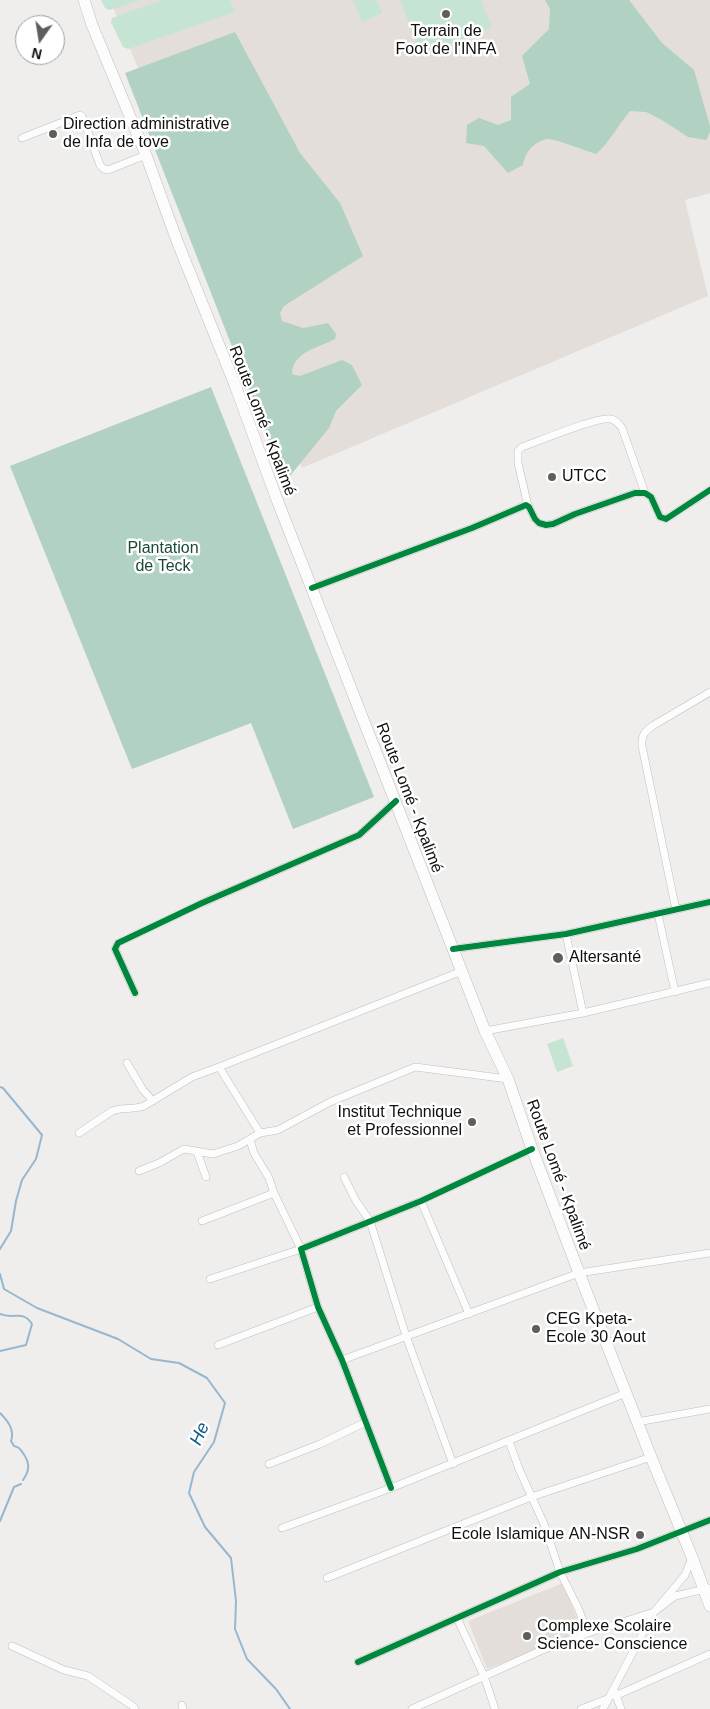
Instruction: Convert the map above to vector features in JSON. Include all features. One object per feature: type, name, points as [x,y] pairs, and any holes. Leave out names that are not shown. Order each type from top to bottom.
[{"type":"main road","name":"Route Lomé - Kpalimé","points":[[84,0],[92,25],[146,155],[177,241],[235,385],[452,949],[485,1031],[508,1079],[532,1149],[637,1422],[681,1531],[707,1589],[710,1606]]},
{"type":"street","points":[[22,138],[78,115],[82,116],[100,165],[104,169],[108,170],[146,155]]},
{"type":"street","points":[[645,493],[622,428],[618,422],[610,418],[596,420],[522,447],[518,451],[518,463],[528,506],[535,519],[539,523],[546,525],[554,524],[575,514],[635,493],[645,493],[651,497],[660,517],[666,519],[710,490]]},
{"type":"street","points":[[312,588],[528,506]]},
{"type":"street","points":[[676,910],[642,746],[642,736],[646,730],[710,692]]},
{"type":"street","points":[[135,993],[115,949],[118,943],[202,903],[359,835],[396,801]]},
{"type":"street","points":[[452,949],[566,934],[710,902]]},
{"type":"street","points":[[658,914],[675,992]]},
{"type":"street","points":[[566,934],[583,1013]]},
{"type":"street","points":[[79,1133],[112,1111],[137,1108],[153,1101],[192,1077],[462,971]]},
{"type":"street","points":[[485,1031],[583,1013],[710,983]]},
{"type":"street","points":[[127,1063],[143,1090],[153,1101]]},
{"type":"street","points":[[220,1067],[260,1133]]},
{"type":"street","points":[[139,1170],[159,1163],[179,1150],[184,1149],[213,1154],[238,1146],[260,1133],[278,1130],[330,1102],[415,1067],[508,1079]]},
{"type":"street","points":[[250,1140],[254,1153],[269,1178],[274,1193],[301,1249],[318,1307],[342,1360],[391,1488]]},
{"type":"street","points":[[210,1279],[301,1249],[421,1201],[532,1149]]},
{"type":"street","points":[[197,1152],[206,1178]]},
{"type":"street","points":[[344,1177],[370,1221],[406,1336],[453,1464]]},
{"type":"street","points":[[202,1221],[274,1193]]},
{"type":"street","points":[[421,1201],[468,1314]]},
{"type":"street","points":[[342,1360],[579,1273],[710,1253]]},
{"type":"street","points":[[218,1345],[318,1307]]},
{"type":"street","points":[[282,1528],[453,1464],[626,1393]]},
{"type":"street","points":[[637,1422],[710,1409]]},
{"type":"street","points":[[269,1464],[320,1444],[366,1422]]},
{"type":"street","points":[[509,1441],[519,1469],[544,1524],[560,1572],[588,1633]]},
{"type":"street","points":[[327,1578],[531,1496],[651,1457]]},
{"type":"street","points":[[358,1662],[560,1572],[637,1549],[710,1520]]},
{"type":"street","points":[[603,1709],[608,1699],[615,1692],[654,1612],[685,1575],[692,1557]]},
{"type":"street","points":[[412,1709],[540,1651],[654,1612],[675,1596],[707,1589]]},
{"type":"street","points":[[457,1618],[484,1676],[494,1709]]},
{"type":"street","points":[[12,1646],[64,1670],[88,1676],[135,1709]]},
{"type":"street","points":[[615,1692],[710,1654]]},
{"type":"street","points":[[615,1692],[620,1709]]},
{"type":"street","points":[[581,1709],[608,1699]]},
{"type":"shaded area","points":[[110,0],[710,0],[710,193],[685,200],[708,296],[302,468]]},
{"type":"shaded area","points":[[563,1583],[581,1632],[487,1669],[468,1621]]},
{"type":"green space","points":[[101,0],[139,0],[110,10],[105,8]]},
{"type":"green space","points":[[163,0],[230,0],[235,12],[128,49],[123,47],[111,22],[112,18]]},
{"type":"green space","points":[[353,0],[377,0],[382,13],[362,22]]},
{"type":"green space","name":"Terrain de Foot de l'INFA","points":[[400,0],[481,0],[492,28],[421,55]]},
{"type":"green space","points":[[545,0],[629,0],[662,43],[694,70],[710,126],[710,132],[706,140],[688,137],[646,112],[630,111],[606,144],[596,154],[558,141],[544,140],[535,144],[528,151],[523,165],[508,173],[484,146],[466,143],[467,125],[479,118],[498,125],[511,120],[511,97],[530,84],[522,56],[549,29],[550,9]]},
{"type":"green space","points":[[235,32],[300,153],[340,203],[363,256],[284,306],[280,313],[282,321],[303,328],[328,323],[336,334],[335,339],[302,355],[293,366],[292,374],[300,376],[342,360],[352,365],[362,385],[336,411],[329,428],[285,482],[125,73]]},
{"type":"green space","name":"Plantation de Teck","points":[[211,387],[374,797],[293,829],[251,723],[132,769],[10,466]]},
{"type":"green space","points":[[563,1038],[573,1066],[557,1072],[547,1044]]},
{"type":"waterway","name":"He","points":[[0,1087],[3,1088],[42,1135],[36,1159],[22,1180],[11,1231],[0,1249]]},
{"type":"waterway","name":"He","points":[[0,1274],[4,1289],[37,1308],[118,1339],[151,1359],[179,1363],[207,1378],[225,1403],[214,1442],[194,1472],[189,1493],[205,1527],[231,1558],[236,1601],[235,1629],[247,1659],[276,1689],[290,1709]]},
{"type":"waterway","points":[[0,1314],[25,1317],[32,1324],[26,1345],[0,1351]]},
{"type":"waterway","points":[[0,1413],[10,1426],[12,1433],[11,1441],[14,1446],[20,1449],[27,1460],[28,1470],[23,1480]]},
{"type":"waterway","points":[[0,1521],[14,1487],[21,1484]]},
{"type":"cycle path","points":[[312,588],[472,528],[526,505],[535,519],[539,523],[546,525],[635,493],[645,493],[651,497],[660,517],[666,519],[710,490]]},
{"type":"cycle path","points":[[135,993],[115,949],[118,943],[202,903],[359,835],[396,801]]},
{"type":"cycle path","points":[[453,949],[566,934],[710,902]]},
{"type":"cycle path","points":[[391,1488],[342,1360],[318,1307],[301,1249],[421,1201],[532,1149]]},
{"type":"cycle path","points":[[358,1662],[560,1572],[637,1549],[710,1520]]},
{"type":"place","name":"Terrain de Foot de l'INFA","points":[[446,14]]},
{"type":"place","name":"Direction administrative de Infa de tove","points":[[53,134]]},
{"type":"place","name":"UTCC","points":[[552,477]]},
{"type":"place","name":"Altersanté","points":[[558,958]]},
{"type":"place","name":"Institut Technique et Professionnel","points":[[472,1122]]},
{"type":"place","name":"CEG Kpeta- Ecole 30 Aout","points":[[536,1329]]},
{"type":"place","name":"Ecole Islamique AN-NSR","points":[[640,1535]]},
{"type":"place","name":"Complexe Scolaire Science- Conscience","points":[[527,1636]]}]
